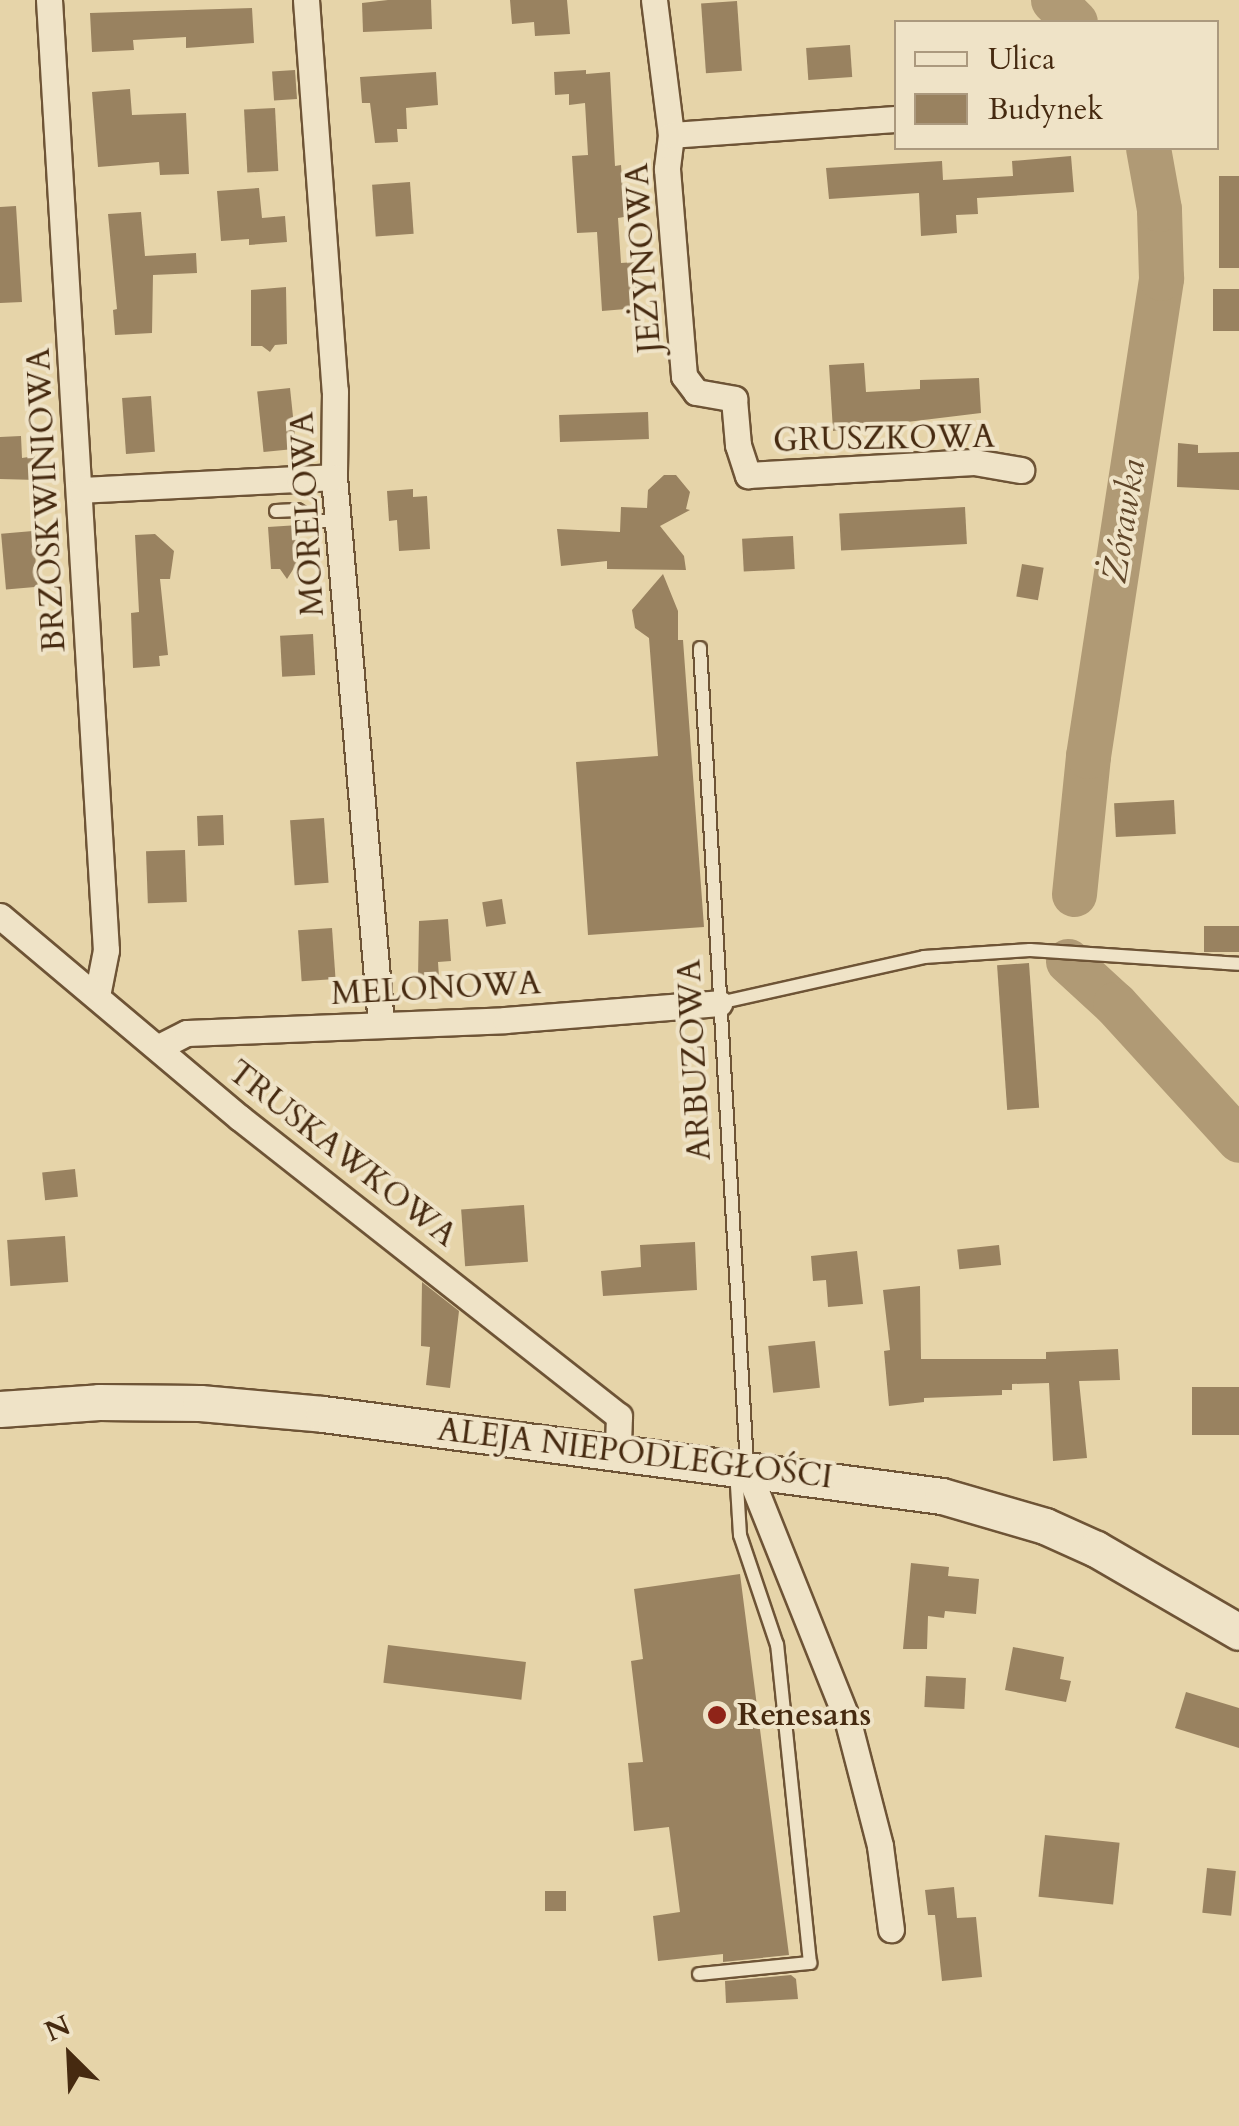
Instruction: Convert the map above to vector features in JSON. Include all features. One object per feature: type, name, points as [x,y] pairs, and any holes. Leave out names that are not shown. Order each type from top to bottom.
[{"type":"street","name":"BRZOSKWINIOWA","points":[[49,0],[106,950],[96,996]]},
{"type":"street","name":"MORELOWA","points":[[306,0],[335,390],[334,477],[381,1024]]},
{"type":"street","name":"JEŻYNOWA","points":[[654,0],[671,135],[667,169],[684,376],[696,392],[734,398],[738,446],[748,475]]},
{"type":"street","points":[[671,135],[894,119]]},
{"type":"street","name":"GRUSZKOWA","points":[[748,475],[974,462],[1021,470]]},
{"type":"street","points":[[80,490],[334,477]]},
{"type":"street","name":"TRUSKAWKOWA","points":[[0,916],[240,1118],[618,1416],[618,1453]]},
{"type":"street","name":"MELONOWA","points":[[159,1047],[187,1033],[719,1003]]},
{"type":"street","name":"ALEJA NIEPODLEGŁOŚCI","points":[[0,1410],[98,1402],[200,1403],[323,1414],[942,1496],[999,1510],[1096,1549],[1239,1632]]},
{"type":"street","points":[[741,1468],[848,1722],[880,1846],[891,1929]]},
{"type":"lane","points":[[276,511],[297,510],[315,521],[338,521]]},
{"type":"lane","name":"ARBUZOWA","points":[[698,1974],[810,1963],[777,1645],[740,1536],[741,1468],[700,648]]},
{"type":"lane","points":[[719,1003],[924,957],[1030,950],[1239,964]]},
{"type":"building","points":[[431,0],[432,29],[363,32],[362,3]]},
{"type":"building","points":[[510,0],[567,0],[570,34],[535,36],[534,22],[512,24]]},
{"type":"building","points":[[737,1],[742,71],[706,73],[701,4]]},
{"type":"building","points":[[252,8],[254,43],[186,48],[186,37],[133,40],[134,50],[92,52],[90,13]]},
{"type":"building","points":[[850,45],[852,77],[808,80],[806,48]]},
{"type":"building","points":[[295,70],[297,99],[274,101],[272,72]]},
{"type":"building","points":[[586,70],[586,74],[610,72],[615,166],[621,165],[624,206],[624,217],[618,218],[621,263],[635,262],[638,308],[602,311],[597,232],[577,233],[572,156],[588,155],[585,103],[569,105],[569,94],[555,95],[554,72]]},
{"type":"building","points":[[436,72],[438,105],[406,108],[407,129],[397,129],[398,142],[375,143],[370,103],[362,103],[360,77]]},
{"type":"building","points":[[130,89],[132,115],[186,113],[189,174],[160,175],[159,162],[98,167],[92,92]]},
{"type":"building","points":[[275,108],[278,171],[247,173],[244,110]]},
{"type":"building","points":[[1071,156],[1074,192],[977,198],[978,214],[956,215],[957,233],[921,236],[919,193],[829,199],[826,168],[942,161],[943,180],[1013,176],[1012,161]]},
{"type":"building","points":[[1219,176],[1239,176],[1239,268],[1219,268]]},
{"type":"building","points":[[410,182],[414,234],[376,237],[372,185]]},
{"type":"building","points":[[259,188],[262,218],[285,216],[287,242],[249,245],[249,239],[221,241],[217,191]]},
{"type":"building","points":[[16,206],[22,302],[0,303],[0,207]]},
{"type":"building","points":[[141,212],[145,256],[196,253],[197,273],[153,275],[152,333],[115,335],[113,310],[117,309],[108,214]]},
{"type":"building","points":[[286,287],[287,344],[275,345],[270,352],[262,346],[251,346],[251,290]]},
{"type":"building","points":[[1213,289],[1239,289],[1239,331],[1213,331]]},
{"type":"building","points":[[864,363],[866,392],[920,389],[920,380],[979,378],[981,413],[833,431],[829,365]]},
{"type":"building","points":[[290,388],[296,449],[264,452],[257,391]]},
{"type":"building","points":[[151,396],[155,452],[126,454],[122,398]]},
{"type":"building","points":[[648,412],[649,439],[560,442],[559,415]]},
{"type":"building","points":[[21,436],[22,458],[35,456],[37,480],[0,479],[0,437]]},
{"type":"building","points":[[1178,443],[1198,445],[1198,453],[1239,452],[1239,490],[1177,487]]},
{"type":"building","points":[[664,475],[676,475],[690,492],[686,509],[690,510],[660,526],[684,556],[686,570],[607,569],[607,561],[561,566],[557,529],[620,532],[621,507],[647,508],[648,490]]},
{"type":"building","points":[[413,489],[413,497],[427,496],[430,549],[399,551],[397,520],[389,521],[387,491]]},
{"type":"building","points":[[965,507],[967,544],[841,551],[839,514]]},
{"type":"building","points":[[299,525],[302,567],[294,568],[287,579],[280,569],[271,569],[268,527]]},
{"type":"building","points":[[33,531],[38,587],[6,590],[1,534]]},
{"type":"building","points":[[155,534],[174,551],[170,579],[160,579],[168,655],[159,656],[160,666],[133,668],[131,613],[139,612],[135,535]]},
{"type":"building","points":[[793,536],[795,569],[744,572],[742,539]]},
{"type":"building","points":[[1022,564],[1044,568],[1038,600],[1016,596]]},
{"type":"building","points":[[663,574],[678,611],[678,640],[683,640],[704,927],[588,935],[576,762],[658,756],[649,638],[635,628],[632,610]]},
{"type":"building","points":[[313,634],[315,675],[282,677],[280,636]]},
{"type":"building","points":[[1174,800],[1176,834],[1116,837],[1114,803]]},
{"type":"building","points":[[223,815],[224,845],[198,846],[197,816]]},
{"type":"building","points":[[324,818],[329,883],[295,885],[290,820]]},
{"type":"building","points":[[185,850],[187,902],[148,903],[146,851]]},
{"type":"building","points":[[502,899],[506,924],[486,927],[482,902]]},
{"type":"building","points":[[448,919],[451,961],[438,962],[439,977],[418,978],[419,921]]},
{"type":"building","points":[[1204,926],[1239,926],[1239,952],[1204,952]]},
{"type":"building","points":[[332,928],[336,979],[302,981],[298,930]]},
{"type":"building","points":[[1029,963],[1039,1108],[1007,1110],[997,965]]},
{"type":"building","points":[[75,1169],[78,1197],[45,1200],[42,1172]]},
{"type":"building","points":[[524,1205],[528,1262],[465,1266],[461,1209]]},
{"type":"building","points":[[65,1236],[68,1282],[10,1286],[7,1240]]},
{"type":"building","points":[[695,1242],[697,1290],[603,1296],[601,1271],[641,1267],[640,1245]]},
{"type":"building","points":[[999,1245],[1001,1265],[959,1269],[957,1249]]},
{"type":"building","points":[[857,1251],[863,1304],[828,1307],[826,1280],[813,1281],[811,1256]]},
{"type":"building","points":[[422,1282],[459,1311],[450,1388],[426,1385],[430,1347],[421,1346]]},
{"type":"building","points":[[920,1286],[921,1359],[1046,1359],[1046,1352],[1118,1349],[1120,1380],[1079,1381],[1087,1458],[1053,1461],[1049,1383],[1012,1384],[1012,1390],[1002,1390],[1002,1395],[924,1398],[924,1402],[889,1406],[884,1351],[890,1350],[883,1290]]},
{"type":"building","points":[[815,1341],[820,1388],[773,1393],[768,1346]]},
{"type":"building","points":[[1192,1387],[1239,1387],[1239,1435],[1192,1435]]},
{"type":"building","points":[[911,1563],[949,1567],[948,1576],[979,1579],[976,1614],[945,1611],[944,1618],[928,1616],[927,1649],[903,1649]]},
{"type":"building","points":[[740,1574],[789,1955],[723,1962],[723,1954],[658,1961],[653,1916],[680,1912],[669,1827],[634,1831],[628,1763],[643,1762],[631,1661],[643,1659],[634,1589]]},
{"type":"building","points":[[388,1645],[526,1662],[521,1700],[383,1683]]},
{"type":"building","points":[[1013,1647],[1064,1657],[1060,1679],[1071,1681],[1066,1702],[1005,1690]]},
{"type":"building","points":[[926,1676],[966,1678],[964,1709],[924,1707]]},
{"type":"building","points":[[1186,1692],[1239,1708],[1239,1748],[1175,1728]]},
{"type":"building","points":[[1045,1835],[1120,1843],[1113,1904],[1039,1897]]},
{"type":"building","points":[[1207,1868],[1236,1871],[1231,1916],[1202,1913]]},
{"type":"building","points":[[954,1887],[957,1918],[976,1917],[982,1977],[942,1981],[935,1915],[928,1915],[925,1890]]},
{"type":"building","points":[[545,1891],[566,1891],[566,1911],[545,1911]]},
{"type":"building","points":[[791,1975],[796,1979],[798,1999],[726,2003],[725,1981]]},
{"type":"waterway","name":"Żórawka","points":[[1053,0],[1073,20]]},
{"type":"waterway","name":"Żórawka","points":[[1074,894],[1088,756],[1161,278],[1159,209],[1148,150]]},
{"type":"waterway","name":"Żórawka","points":[[1068,961],[1115,1004],[1239,1140]]},
{"type":"place","name":"Renesans","points":[[717,1715]]}]
